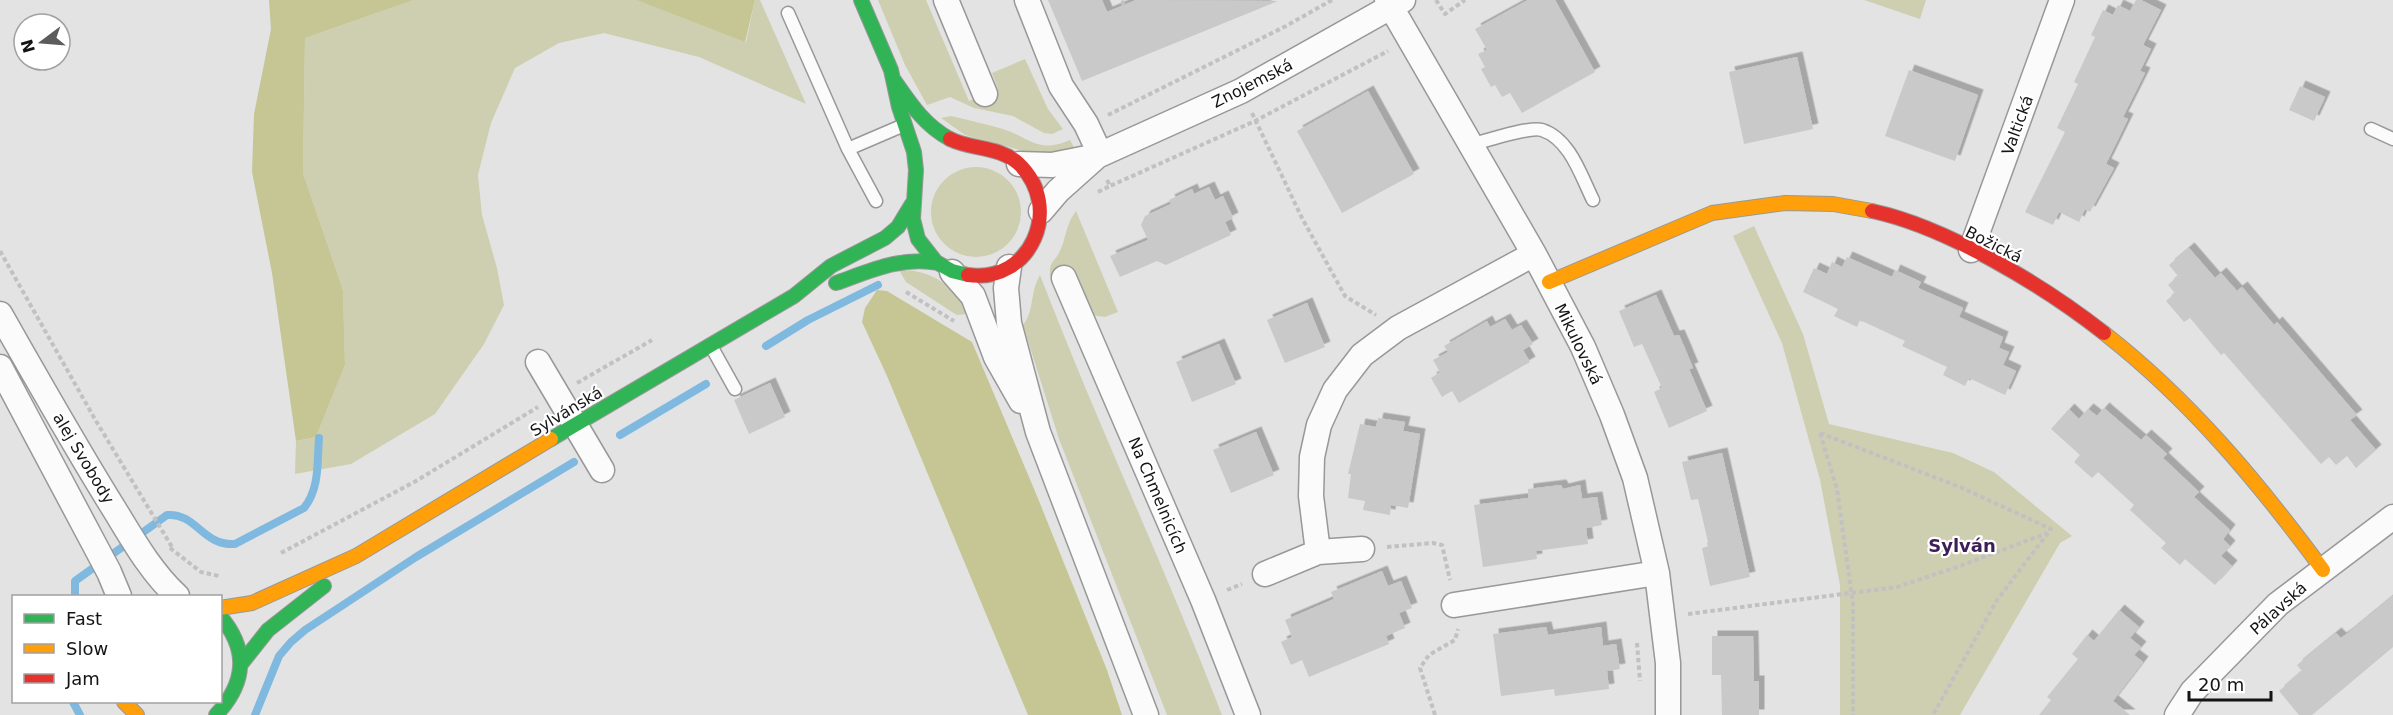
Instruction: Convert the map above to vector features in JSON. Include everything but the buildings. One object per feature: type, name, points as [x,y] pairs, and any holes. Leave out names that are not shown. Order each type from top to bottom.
[{"type":"street","points":[[861,0],[894,80],[915,156],[917,187]]},
{"type":"street","points":[[946,0],[985,94]]},
{"type":"street","points":[[1027,0],[1062,86],[1086,124],[1099,155]]},
{"type":"street","name":"Valtická","points":[[1971,250],[2062,0]]},
{"type":"street","name":"Znojemská","points":[[1019,164],[1052,165],[1099,155],[1241,91],[1393,3]]},
{"type":"street","name":"Mikulovská","points":[[1393,3],[1470,145],[1534,254],[1583,347],[1612,415],[1635,478],[1657,573],[1668,663],[1668,715]]},
{"type":"street","points":[[894,80],[917,113],[934,130],[970,147]]},
{"type":"street","points":[[945,155],[970,147],[988,148],[1004,154],[1019,164],[1035,185],[1041,212],[1036,237],[1020,259],[1010,267],[984,276],[968,276],[945,267]]},
{"type":"street","name":"Znojemská","points":[[1041,212],[1058,191],[1099,155]]},
{"type":"street","points":[[932,166],[917,187],[912,204],[912,221],[918,238],[926,252],[945,267],[973,296],[996,357],[1038,432]]},
{"type":"street","name":"Božická","points":[[1548,282],[1712,213],[1777,202],[1827,203],[1864,209],[1905,220],[2024,277],[2059,299],[2129,350],[2164,381],[2240,461],[2323,570]]},
{"type":"street","name":"Sylvánská","points":[[222,608],[252,603],[356,556],[794,296],[831,266],[885,238],[898,227],[912,204]]},
{"type":"street","points":[[1318,552],[1311,496],[1312,456],[1319,425],[1335,390],[1362,355],[1398,328],[1534,254]]},
{"type":"street","name":"Sylvánská","points":[[794,296],[900,262],[925,260],[945,267]]},
{"type":"street","points":[[1010,267],[1006,288],[1009,323],[1038,432],[1146,715]]},
{"type":"street","name":"Na Chmelnicích","points":[[1064,278],[1203,600],[1248,715]]},
{"type":"street","name":"alej Svobody","points":[[0,314],[89,468],[147,561],[175,595]]},
{"type":"street","points":[[538,362],[602,470]]},
{"type":"street","name":"alej Svobody","points":[[0,367],[105,563],[118,595]]},
{"type":"street","name":"Pálavská","points":[[2177,715],[2192,692],[2278,604],[2393,517]]},
{"type":"street","points":[[1265,574],[1318,552],[1362,549]]},
{"type":"street","name":"Sylvánská","points":[[241,664],[249,649],[265,630],[323,587],[356,556]]},
{"type":"street","points":[[1454,604],[1657,573]]},
{"type":"street","points":[[222,618],[237,641],[241,664],[229,715]]},
{"type":"street","points":[[216,715],[232,698]]},
{"type":"street","points":[[125,703],[137,715]]},
{"type":"lane","points":[[788,13],[848,149],[876,201]]},
{"type":"lane","points":[[848,149],[905,124]]},
{"type":"lane","points":[[2371,129],[2393,139]]},
{"type":"lane","points":[[1470,145],[1522,131],[1542,130],[1565,145],[1593,200]]},
{"type":"lane","points":[[710,344],[735,389]]},
{"type":"path","points":[[1086,124],[1286,26],[1332,0]]},
{"type":"path","points":[[1436,0],[1444,14],[1465,0]]},
{"type":"path","points":[[1241,91],[1302,218],[1345,296],[1398,328]]},
{"type":"path","points":[[0,250],[96,421],[172,548],[183,560],[201,572],[223,577]]},
{"type":"path","points":[[276,556],[416,481],[655,338]]},
{"type":"path","points":[[1853,715],[1851,593],[1837,489],[1820,433],[1960,487],[2051,529],[1997,600],[1933,715]]},
{"type":"path","points":[[1664,617],[1906,584],[2049,532]]},
{"type":"path","points":[[147,561],[172,548]]},
{"type":"green space","points":[[269,0],[414,0],[305,38],[303,173],[343,290],[345,365],[316,437],[296,441],[272,273],[252,172],[254,114],[271,29]]},
{"type":"green space","points":[[414,0],[639,0],[746,42],[755,0],[760,0],[806,104],[699,57],[604,33],[559,43],[515,68],[491,123],[478,175],[482,215],[497,268],[504,305],[484,344],[435,414],[351,464],[295,474],[296,441],[316,437],[345,365],[343,290],[303,173],[305,38]]},
{"type":"green space","points":[[637,0],[755,0],[745,42]]},
{"type":"green space","points":[[878,0],[926,0],[969,101],[998,89],[992,73],[1025,59],[1048,109],[1063,129],[1052,134],[1044,133],[1013,116],[974,108],[950,97],[927,105],[905,65]]},
{"type":"green space","points":[[1864,0],[1926,0],[1920,19]]},
{"type":"green space","points":[[951,116],[1003,129],[1042,145],[1059,144],[1070,140],[1075,149],[1045,157],[965,135],[941,118]]},
{"type":"green space","points":[[976,167],[993,171],[1008,180],[1017,195],[1021,212],[1017,229],[1008,244],[993,253],[976,257],[959,253],[944,244],[935,229],[931,212],[935,195],[944,180],[959,171]]},
{"type":"green space","points":[[1076,211],[1118,312],[1105,317],[1091,315],[1072,267],[1050,276],[1051,265],[1060,251],[1070,221]]},
{"type":"green space","points":[[1754,226],[1803,334],[1829,424],[1953,453],[1994,472],[2072,536],[2060,543],[1960,715],[1840,715],[1840,585],[1820,480],[1782,343],[1733,236]]},
{"type":"green space","points":[[899,270],[911,270],[941,281],[956,295],[968,314],[957,315],[952,312],[906,282]]},
{"type":"green space","points":[[1040,275],[1222,715],[1167,715],[1059,439],[1023,325],[1029,314],[1034,289]]},
{"type":"green space","points":[[877,290],[887,291],[972,342],[1107,670],[1122,715],[1028,715],[887,376],[862,322],[865,308]]},
{"type":"waterway","points":[[766,346],[808,320],[878,285]]},
{"type":"waterway","points":[[620,435],[706,384]]},
{"type":"waterway","points":[[75,595],[75,581],[167,515],[186,519],[215,540],[235,544],[304,508],[315,483],[319,438]]},
{"type":"waterway","points":[[255,715],[279,656],[305,630],[416,557],[574,462]]},
{"type":"waterway","points":[[74,703],[80,715]]},
{"type":"traffic: fast","points":[[861,0],[891,70],[899,107],[914,152],[916,170],[913,219],[918,239],[936,262],[952,271],[968,275]]},
{"type":"traffic: fast","points":[[894,80],[925,120],[950,139]]},
{"type":"traffic: fast","points":[[551,439],[794,296],[831,266],[885,238],[898,227],[912,204]]},
{"type":"traffic: fast","points":[[836,283],[898,263],[911,261],[938,263]]},
{"type":"traffic: fast","points":[[241,664],[268,630],[324,586]]},
{"type":"traffic: fast","points":[[216,715],[233,691],[240,666],[236,641],[222,619]]},
{"type":"traffic: slow","points":[[1549,282],[1712,213],[1785,203],[1833,204],[1872,211]]},
{"type":"traffic: slow","points":[[2104,333],[2194,414],[2248,474],[2323,570]]},
{"type":"traffic: slow","points":[[222,608],[252,603],[356,556],[551,439]]},
{"type":"traffic: slow","points":[[125,703],[137,715]]},
{"type":"traffic: jam","points":[[950,139],[995,151],[1011,158],[1019,164],[1032,181],[1039,201],[1039,220],[1034,239],[1024,255],[1009,268],[990,275],[968,275]]},
{"type":"traffic: jam","points":[[1872,211],[1931,230],[1994,260],[2053,296],[2104,333]]},
{"type":"district","name":"Sylván","points":[[1962,546]]}]
